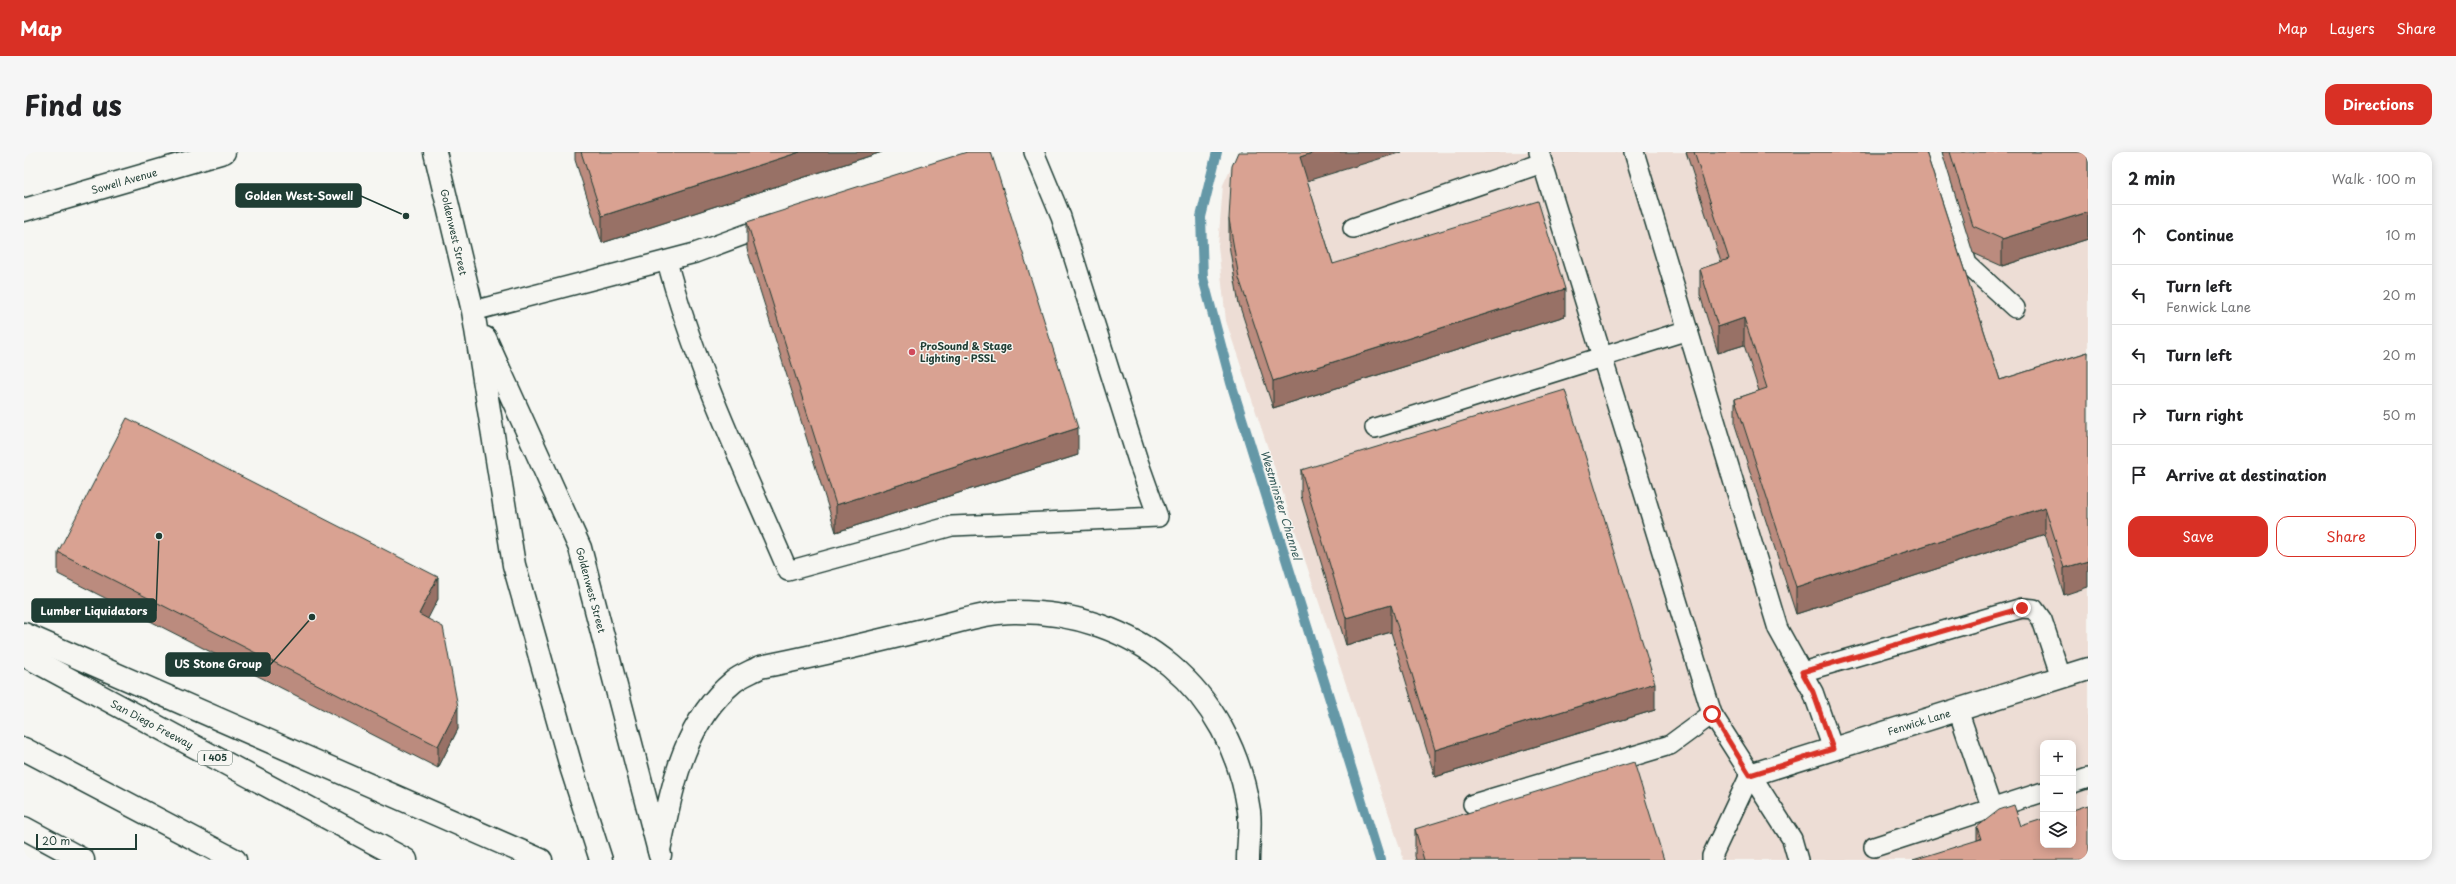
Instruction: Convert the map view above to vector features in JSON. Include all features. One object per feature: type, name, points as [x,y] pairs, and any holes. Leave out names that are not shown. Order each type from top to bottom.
[{"type":"main road","name":"Sowell Avenue","points":[[24,210],[192,157],[224,152]]},
{"type":"main road","name":"Goldenwest Street","points":[[435,152],[473,311],[514,565],[572,770],[601,860]]},
{"type":"main road","name":"Goldenwest Street","points":[[473,311],[580,548],[660,855]]},
{"type":"main road","points":[[660,855],[677,769],[699,720],[714,701],[734,681],[760,667],[976,618],[1013,612],[1055,614],[1093,622],[1137,641],[1177,671],[1206,701],[1226,733],[1240,773],[1249,812],[1248,860]]},
{"type":"main road","points":[[24,634],[541,860]]},
{"type":"main road","name":"San Diego Freeway","points":[[24,655],[406,860]]},
{"type":"main road","name":"Fenwick Lane","points":[[1750,775],[2088,669]]},
{"type":"main road","points":[[24,749],[235,860]]},
{"type":"main road","points":[[24,828],[83,860]]},
{"type":"lane","points":[[667,261],[678,306],[704,374],[788,571],[952,526],[1158,517],[1138,461],[1060,217],[1034,152]]},
{"type":"lane","points":[[1634,152],[1778,629],[1813,692],[1833,749]]},
{"type":"lane","points":[[1932,152],[1968,264],[2015,308]]},
{"type":"lane","points":[[1353,228],[1540,158],[1712,714],[1792,839],[1798,860]]},
{"type":"lane","points":[[473,311],[667,261],[785,220]]},
{"type":"lane","points":[[1375,428],[1602,359],[1688,330]]},
{"type":"lane","points":[[1802,672],[2022,608],[2034,609],[2042,620],[2061,677]]},
{"type":"lane","points":[[1958,710],[1992,809]]},
{"type":"lane","points":[[1473,804],[1670,745],[1712,714]]},
{"type":"lane","points":[[1712,860],[1712,856],[1750,775]]},
{"type":"lane","points":[[2076,781],[2088,778]]},
{"type":"lane","points":[[1874,847],[2040,793]]},
{"type":"shaded area","points":[[1238,152],[2088,152],[2088,860],[1404,860],[1226,321],[1218,246],[1223,185]]},
{"type":"building","points":[[581,152],[800,152],[602,216]]},
{"type":"building","name":"ProSound & Stage Lighting - PSSL","points":[[967,152],[991,152],[1078,428],[836,505],[747,222]]},
{"type":"building","points":[[1238,152],[1315,152],[1300,157],[1333,264],[1538,201],[1565,289],[1273,381],[1239,278],[1229,219],[1232,166]]},
{"type":"building","points":[[1694,152],[1926,152],[2000,380],[2088,352],[2088,561],[2064,568],[2045,507],[1796,587],[1735,399],[1767,388],[1744,318],[1718,327],[1700,269],[1729,259]]},
{"type":"building","points":[[1950,152],[2088,152],[2088,212],[2002,239],[1973,226]]},
{"type":"building","points":[[1565,390],[1655,683],[1435,750],[1391,605],[1346,618],[1301,470]]},
{"type":"building","points":[[127,418],[438,577],[419,614],[443,627],[458,707],[438,746],[58,552]]},
{"type":"building","points":[[1634,762],[1664,860],[1424,860],[1415,829]]},
{"type":"building","points":[[2014,805],[2021,826],[2040,820],[2040,848],[2076,848],[2076,809],[2088,805],[2088,860],[1913,860],[1981,839],[1977,827],[1999,810]]},
{"type":"waterway","name":"Westminster Channel","points":[[1217,152],[1201,217],[1203,278],[1231,383],[1380,860]]},
{"type":"place","name":"Golden West-Sowell","points":[[406,216]]},
{"type":"place","name":"ProSound & Stage Lighting - PSSL","points":[[912,352]]},
{"type":"place","name":"Lumber Liquidators","points":[[159,536]]},
{"type":"place","name":"US Stone Group","points":[[312,617]]},
{"type":"route","points":[[1712,714],[1750,775],[1833,749],[1813,692],[1802,672],[2022,608]]}]
